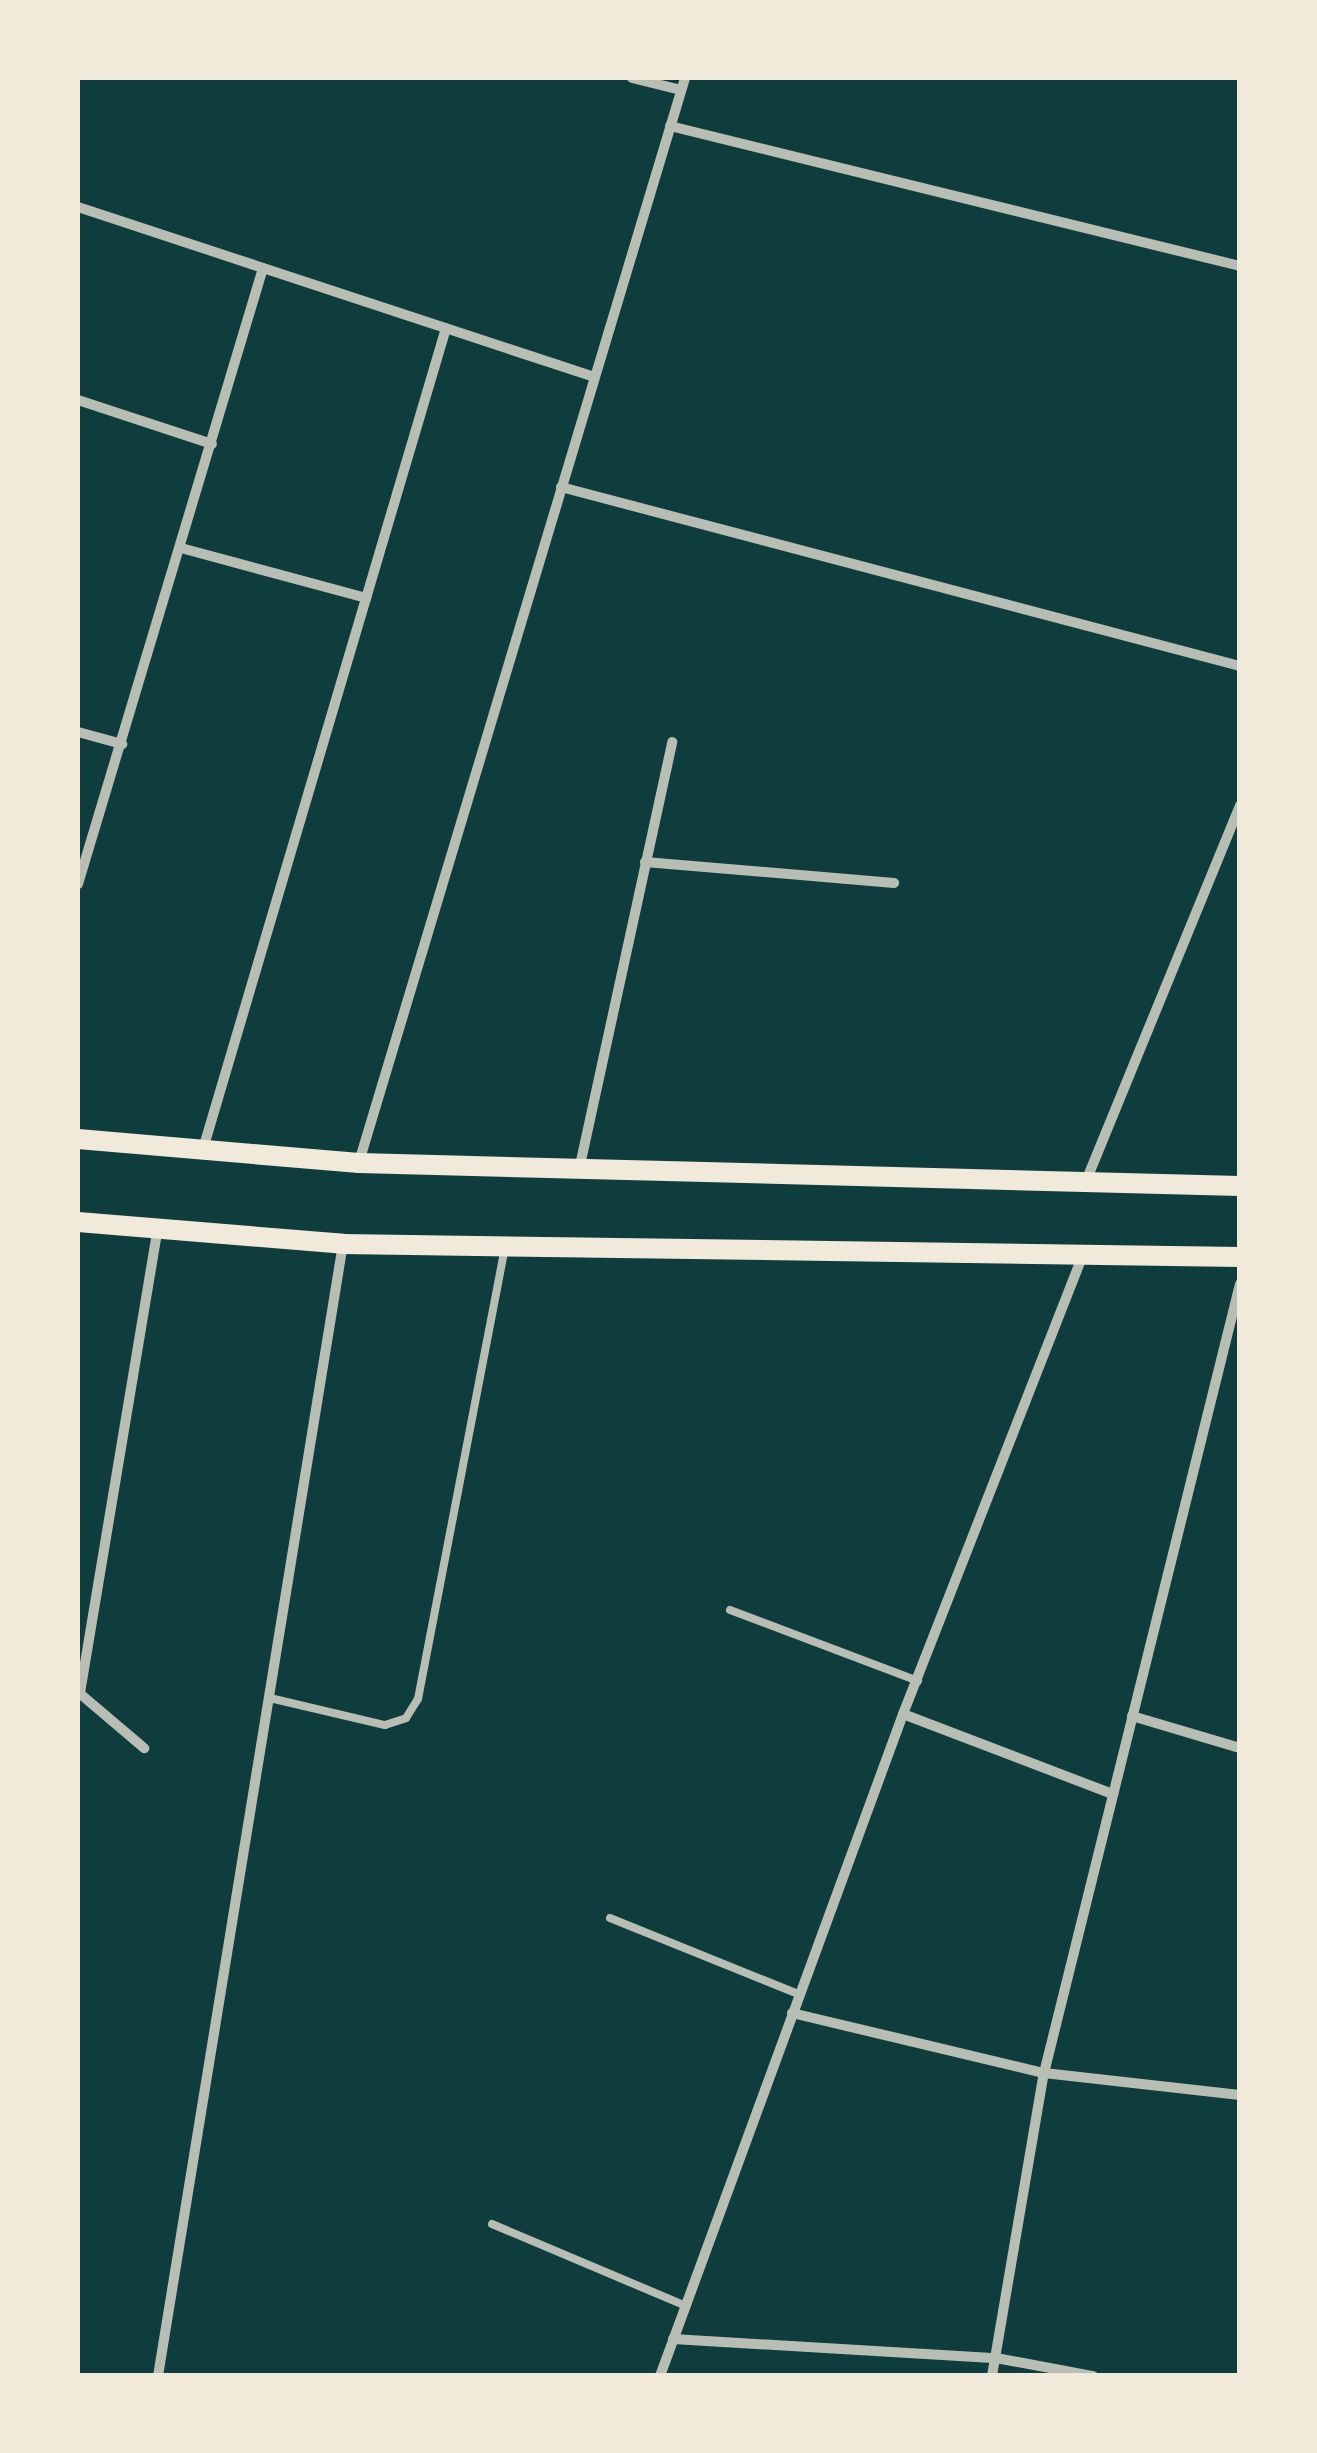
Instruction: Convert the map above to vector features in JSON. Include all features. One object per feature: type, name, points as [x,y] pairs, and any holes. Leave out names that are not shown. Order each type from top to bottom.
[{"type":"main road","points":[[78,1139],[359,1163],[1240,1186]]},
{"type":"main road","points":[[78,1222],[343,1244],[1084,1252],[1240,1258]]},
{"type":"street","points":[[632,78],[681,90]]},
{"type":"street","points":[[359,1163],[685,78]]},
{"type":"street","points":[[670,126],[1240,266]]},
{"type":"street","points":[[78,207],[594,377]]},
{"type":"street","points":[[78,884],[263,268]]},
{"type":"street","points":[[202,1150],[446,328]]},
{"type":"street","points":[[78,400],[212,444]]},
{"type":"street","points":[[562,487],[1240,666]]},
{"type":"street","points":[[181,548],[366,598]]},
{"type":"street","points":[[78,732],[122,744]]},
{"type":"street","points":[[578,1171],[672,742]]},
{"type":"street","points":[[1086,1181],[1240,805]]},
{"type":"street","points":[[645,862],[894,883]]},
{"type":"street","points":[[144,1748],[79,1692],[158,1228]]},
{"type":"street","points":[[158,2376],[274,1699],[343,1244]]},
{"type":"street","points":[[660,2376],[903,1714],[1084,1252]]},
{"type":"street","points":[[992,2376],[1044,2073],[1240,1284]]},
{"type":"street","points":[[903,1714],[1113,1794]]},
{"type":"street","points":[[1132,1716],[1240,1748]]},
{"type":"street","points":[[792,2013],[1044,2073],[1240,2095]]},
{"type":"street","points":[[674,2339],[996,2358],[1092,2376]]},
{"type":"lane","points":[[274,1699],[385,1725],[406,1718],[418,1698],[506,1245]]},
{"type":"lane","points":[[730,1610],[918,1681]]},
{"type":"lane","points":[[610,1918],[798,1994]]},
{"type":"lane","points":[[492,2224],[686,2306]]}]
